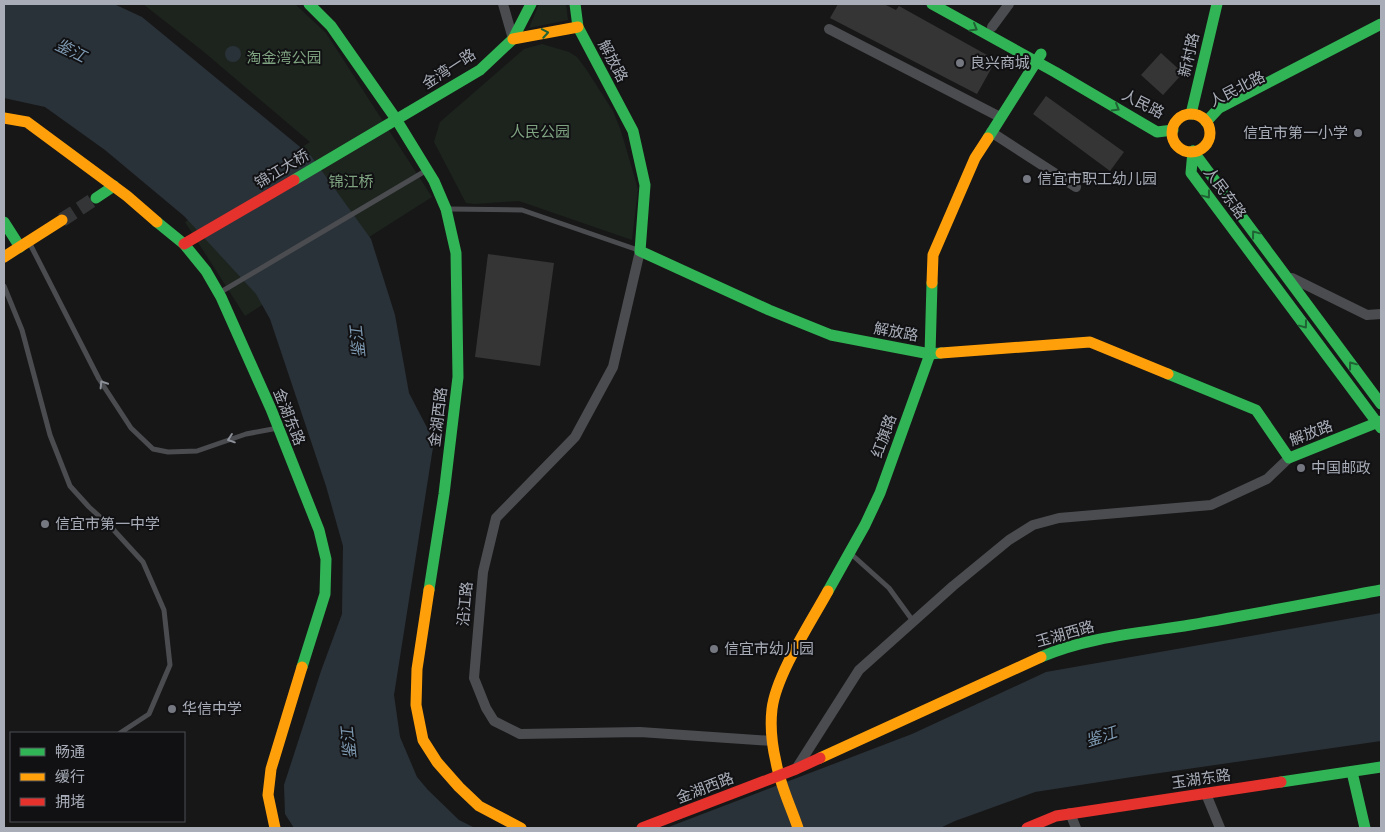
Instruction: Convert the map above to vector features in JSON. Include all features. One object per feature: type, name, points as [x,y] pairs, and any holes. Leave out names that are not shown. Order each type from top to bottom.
[{"type":"main road","name":"金湖西路","points":[[309,4],[331,26],[396,119],[434,181],[446,209],[456,253],[458,377],[444,494],[418,669],[416,705],[423,740],[436,762],[458,788],[479,806],[521,828]]},
{"type":"main road","name":"金湾一路","points":[[396,119],[480,70],[513,38],[531,4]]},
{"type":"main road","name":"解放路","points":[[574,4],[578,27],[633,131],[645,185],[640,251],[830,335],[930,354],[1090,342],[1256,410],[1289,458],[1380,424]]},
{"type":"main road","name":"人民路","points":[[932,4],[1039,58],[1172,130]]},
{"type":"main road","name":"人民路","points":[[951,4],[992,27],[1039,58]]},
{"type":"main road","name":"新村路","points":[[1191,114],[1217,4]]},
{"type":"main road","name":"人民北路","points":[[1206,122],[1219,108],[1381,24]]},
{"type":"main road","points":[[513,38],[578,27]]},
{"type":"main road","name":"人民北路","points":[[1206,122],[1381,32]]},
{"type":"main road","name":"红旗路","points":[[798,828],[779,776],[772,742],[772,708],[779,684],[796,648],[850,553],[880,493],[930,354],[933,255],[974,158],[1039,58]]},
{"type":"main road","points":[[1191,114],[1202,118],[1206,122],[1210,132],[1202,148],[1193,151],[1185,150],[1176,144],[1172,130],[1180,118],[1191,114]]},
{"type":"main road","name":"金湖东路","points":[[4,118],[27,122],[114,186],[184,244],[206,271],[218,293],[278,428],[319,530],[326,559],[325,594],[271,768],[268,795],[275,828]]},
{"type":"main road","name":"锦江大桥","points":[[184,244],[396,119]]},
{"type":"main road","name":"人民东路","points":[[1193,151],[1381,404]]},
{"type":"main road","name":"人民东路","points":[[1193,151],[1191,173],[1380,424]]},
{"type":"main road","points":[[96,198],[114,186]]},
{"type":"main road","points":[[4,257],[62,220]]},
{"type":"main road","points":[[4,222],[24,244]]},
{"type":"main road","points":[[4,234],[11,246],[24,244]]},
{"type":"main road","name":"玉湖西路","points":[[779,776],[910,718],[1014,668],[1062,648],[1119,636],[1268,612],[1381,590]]},
{"type":"main road","name":"玉湖东路","points":[[1027,828],[1056,816],[1070,813],[1381,767]]},
{"type":"main road","points":[[1352,772],[1365,828]]},
{"type":"main road","name":"金湖西路","points":[[642,828],[779,776]]},
{"type":"street","points":[[503,4],[513,38]]},
{"type":"street","points":[[992,27],[1009,4]]},
{"type":"street","points":[[829,29],[1000,117]]},
{"type":"street","points":[[991,132],[1076,187]]},
{"type":"street","name":"沿江路","points":[[640,251],[612,368],[575,437],[496,518],[483,572],[474,678],[494,722],[520,734],[640,732],[772,742]]},
{"type":"street","points":[[1284,274],[1367,315],[1381,314]]},
{"type":"street","points":[[796,769],[859,670],[952,586],[1002,546],[1033,525],[1059,518],[1211,505],[1268,479],[1289,458]]},
{"type":"street","points":[[1206,794],[1220,828]]},
{"type":"street","points":[[1070,813],[1076,828]]},
{"type":"lane","points":[[218,293],[427,170]]},
{"type":"lane","points":[[446,209],[522,210],[640,251]]},
{"type":"lane","points":[[24,244],[99,379],[131,428],[153,449],[168,452],[197,451],[246,434],[278,428]]},
{"type":"lane","points":[[4,286],[22,330],[50,434],[70,486],[143,562],[164,610],[170,665],[149,714],[122,732]]},
{"type":"lane","points":[[850,553],[889,588],[913,621]]},
{"type":"green space","name":"锦江桥","points":[[143,4],[295,4],[326,33],[432,197],[245,316],[185,222],[310,142],[204,52]]},
{"type":"green space","points":[[539,4],[566,4],[568,20],[529,28]]},
{"type":"green space","name":"人民公园","points":[[542,44],[569,52],[577,57],[613,111],[621,131],[638,189],[632,240],[519,201],[466,203],[434,142],[440,122],[524,49]]},
{"type":"water","name":"鉴江","points":[[4,4],[114,4],[142,17],[311,156],[371,239],[395,315],[409,393],[434,441],[394,695],[400,737],[417,777],[459,820],[475,828],[294,828],[285,814],[284,785],[321,671],[342,614],[343,546],[326,486],[270,319],[256,294],[184,216],[105,150],[45,107],[4,98]]},
{"type":"water","points":[[233,46],[239,48],[241,54],[239,60],[233,62],[227,60],[225,54],[227,48]]},
{"type":"water","name":"鉴江","points":[[1381,613],[1381,741],[1035,792],[940,828],[666,828],[912,734],[1046,672]]},
{"type":"building","points":[[838,4],[884,4],[896,10],[899,6],[996,60],[977,94],[830,18]]},
{"type":"building","points":[[1161,53],[1183,73],[1163,95],[1141,75]]},
{"type":"building","points":[[1046,96],[1124,152],[1110,171],[1033,114]]},
{"type":"building","points":[[488,254],[554,263],[540,366],[475,357]]},
{"type":"tunnel","points":[[62,220],[96,198]]},
{"type":"traffic: fast","points":[[309,4],[331,26],[396,119],[434,181],[446,209],[456,253],[458,377],[444,494],[429,590]]},
{"type":"traffic: fast","points":[[294,180],[480,70],[513,39],[531,4]]},
{"type":"traffic: fast","points":[[575,4],[578,27],[633,131],[645,185],[640,251],[769,310],[831,335],[930,354],[941,353]]},
{"type":"traffic: fast","points":[[932,4],[1055,72],[1157,132],[1173,130]]},
{"type":"traffic: fast","points":[[1191,114],[1217,4]]},
{"type":"traffic: fast","points":[[1206,122],[1219,108],[1381,24]]},
{"type":"traffic: fast","points":[[988,138],[1041,54]]},
{"type":"traffic: fast","points":[[1193,151],[1191,173],[1381,428]]},
{"type":"traffic: fast","points":[[1193,151],[1381,404]]},
{"type":"traffic: fast","points":[[96,198],[114,186]]},
{"type":"traffic: fast","points":[[4,222],[20,247]]},
{"type":"traffic: fast","points":[[157,222],[184,244],[206,271],[221,297],[271,409],[319,530],[326,559],[325,594],[302,667]]},
{"type":"traffic: fast","points":[[828,591],[865,525],[880,493],[930,354],[932,283]]},
{"type":"traffic: fast","points":[[1168,374],[1256,410],[1289,458],[1381,421]]},
{"type":"traffic: fast","points":[[1041,657],[1095,640],[1214,621],[1381,590]]},
{"type":"traffic: fast","points":[[1281,782],[1381,767]]},
{"type":"traffic: fast","points":[[1352,772],[1365,828]]},
{"type":"traffic: slow","points":[[513,39],[578,27]]},
{"type":"traffic: slow","points":[[1191,114],[1204,120],[1210,133],[1204,146],[1191,152],[1178,146],[1172,133],[1178,120],[1191,114]]},
{"type":"traffic: slow","points":[[4,118],[27,122],[127,196],[157,222]]},
{"type":"traffic: slow","points":[[932,283],[933,255],[975,158],[988,138]]},
{"type":"traffic: slow","points":[[4,257],[62,220]]},
{"type":"traffic: slow","points":[[941,353],[1090,342],[1168,374]]},
{"type":"traffic: slow","points":[[429,590],[417,669],[416,705],[423,740],[437,762],[479,806],[521,828]]},
{"type":"traffic: slow","points":[[798,828],[783,787],[773,749],[772,709],[775,695],[787,665],[828,591]]},
{"type":"traffic: slow","points":[[820,758],[1041,657]]},
{"type":"traffic: slow","points":[[275,828],[268,795],[271,769],[302,667]]},
{"type":"traffic: jam","points":[[184,244],[294,180]]},
{"type":"traffic: jam","points":[[642,828],[820,758]]},
{"type":"traffic: jam","points":[[1027,828],[1056,816],[1281,782]]},
{"type":"place","name":"良兴商城","points":[[960,63]]},
{"type":"place","name":"信宜市第一小学","points":[[1358,133]]},
{"type":"place","name":"信宜市职工幼儿园","points":[[1027,179]]},
{"type":"place","name":"中国邮政","points":[[1301,468]]},
{"type":"place","name":"信宜市第一中学","points":[[45,524]]},
{"type":"place","name":"信宜市幼儿园","points":[[714,649]]},
{"type":"place","name":"华信中学","points":[[172,709]]},
{"type":"park label","name":"淘金湾公园","points":[[284,58]]}]
